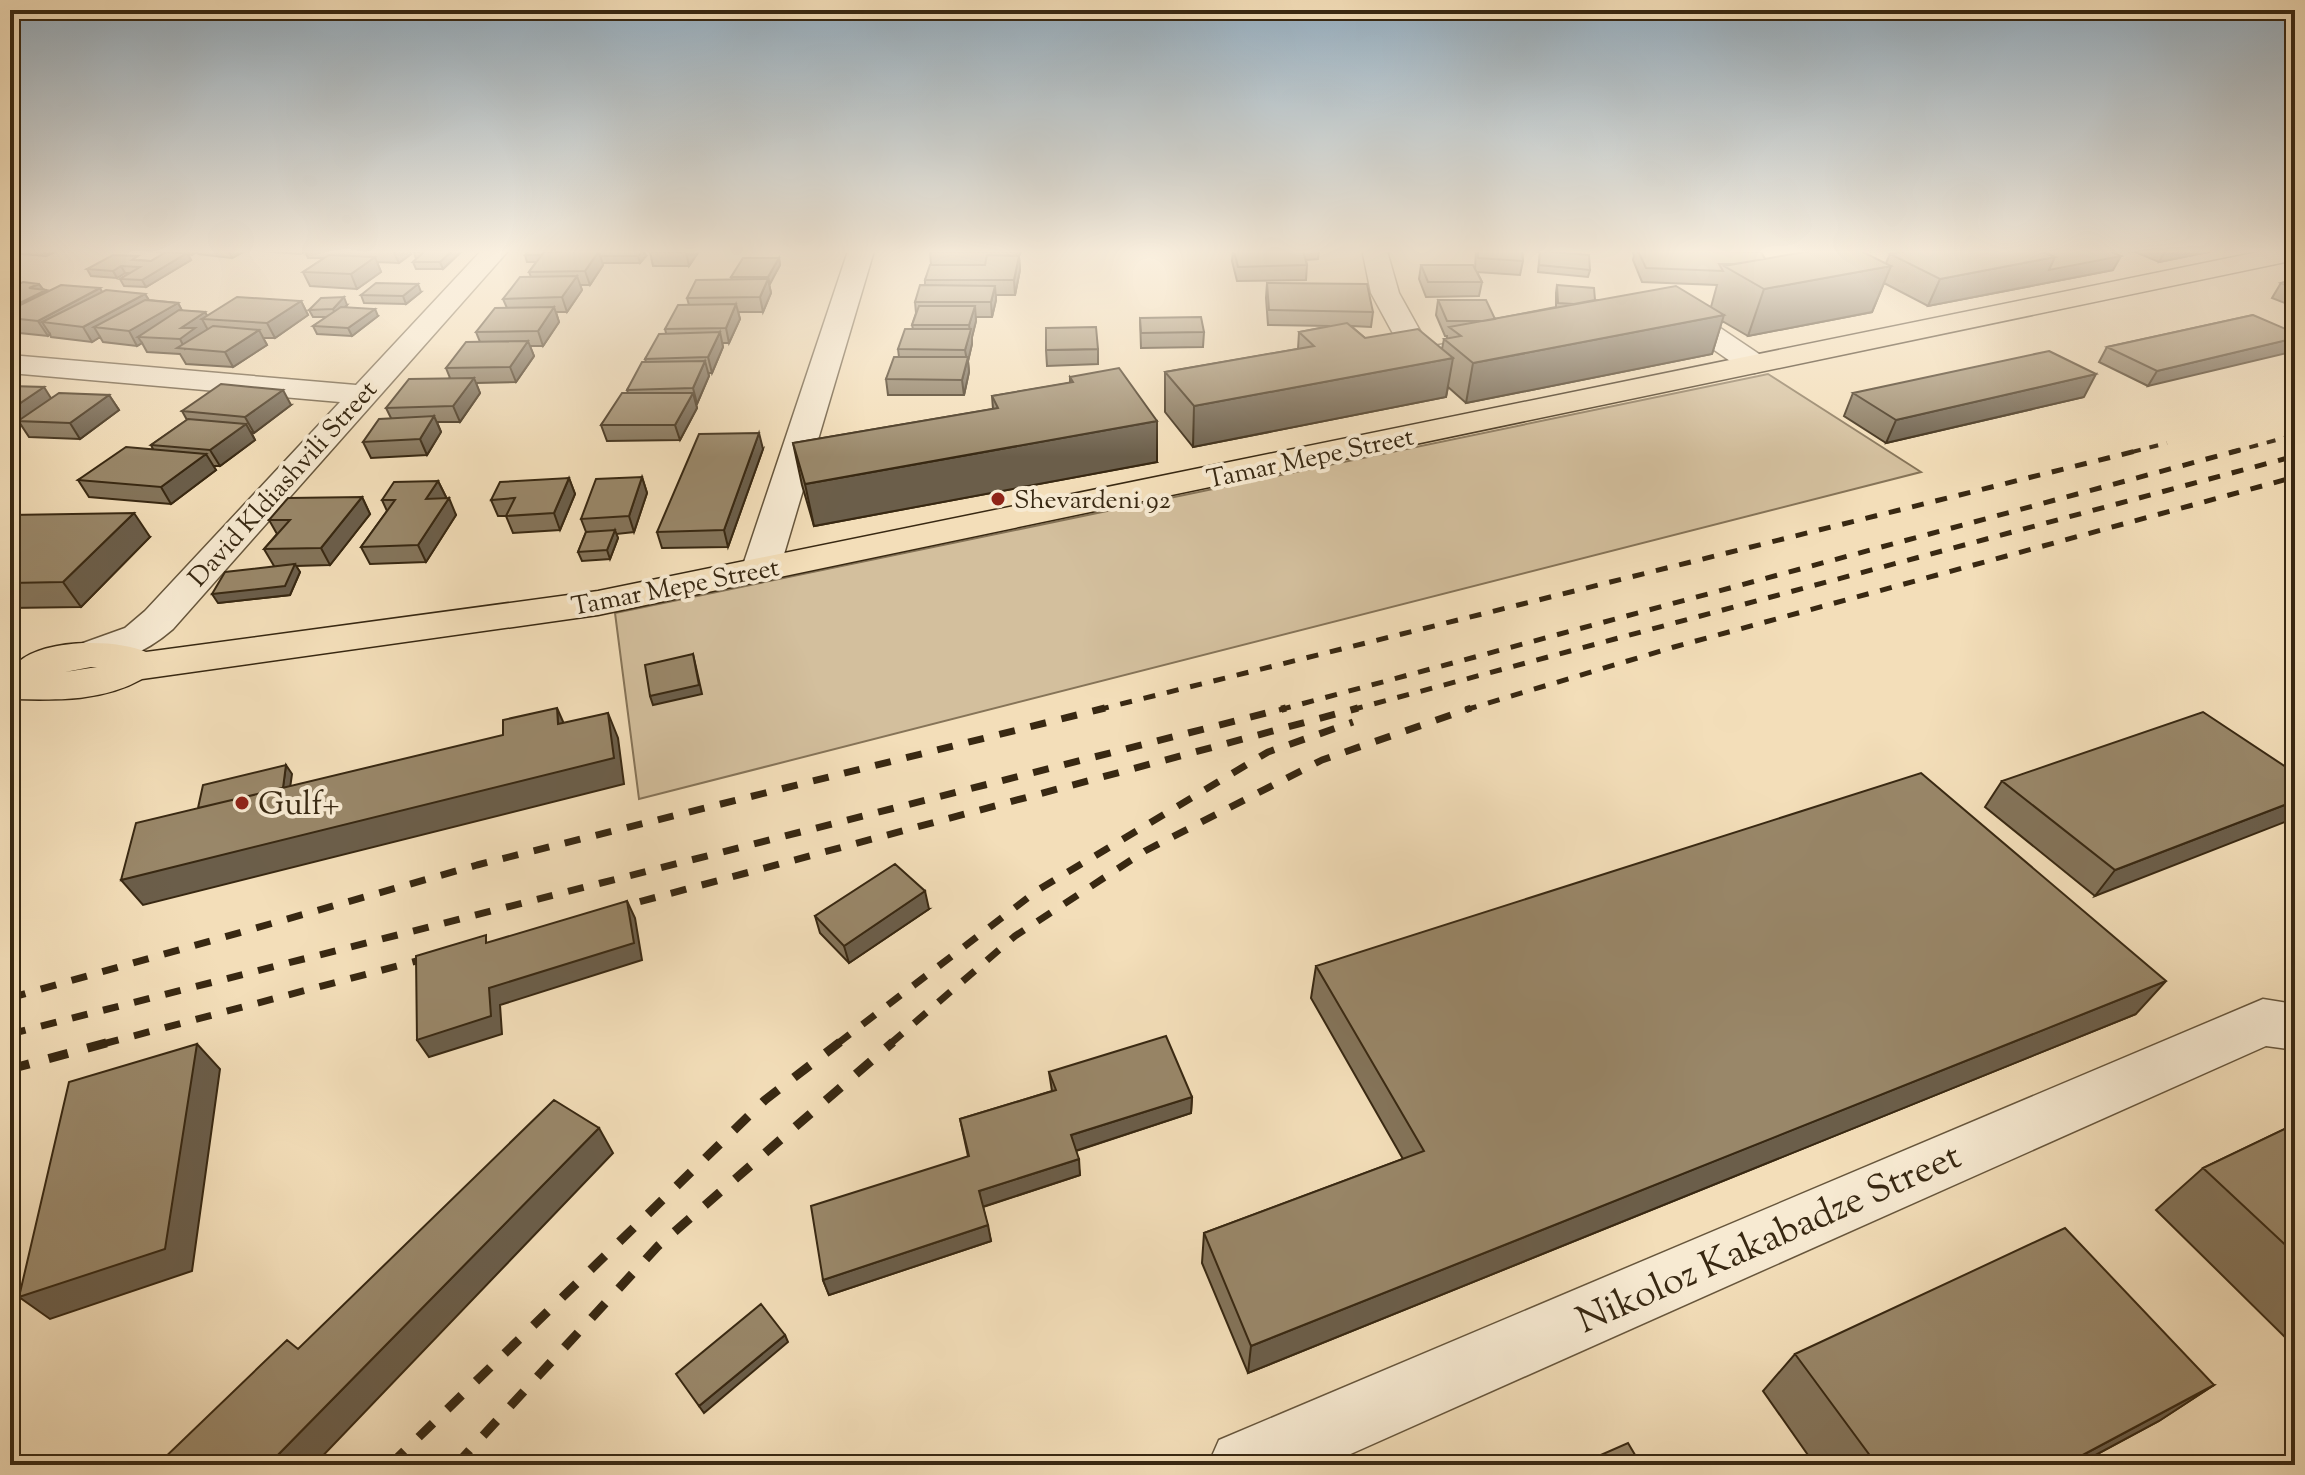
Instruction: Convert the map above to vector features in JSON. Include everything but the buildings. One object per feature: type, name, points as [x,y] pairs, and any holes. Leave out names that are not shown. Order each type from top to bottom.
[{"type":"main road","name":"Tamar Mepe Street","points":[[36,673],[55,689],[102,681],[132,667],[598,603],[1967,320]]},
{"type":"main road","name":"Tamar Mepe Street","points":[[36,673],[116,654],[127,658],[132,667]]},
{"type":"street","name":"David Kldiashvili Street","points":[[36,673],[139,637],[159,620],[431,320]]},
{"type":"street","points":[[760,571],[839,320]]},
{"type":"street","points":[[1400,320],[1420,357],[1481,347]]},
{"type":"street","points":[[1633,321],[1640,320]]},
{"type":"street","points":[[1689,320],[1754,364]]},
{"type":"street","points":[[10,364],[361,395]]},
{"type":"street","name":"Nikoloz Kakabadze Street","points":[[1244,1465],[2263,1022],[2295,1027]]},
{"type":"shaded area","points":[[1768,374],[1921,472],[639,799],[615,613]]},
{"type":"railway","points":[[2232,452],[2295,435]]},
{"type":"railway","points":[[2133,452],[2167,443]]},
{"type":"railway","points":[[2133,452],[2140,450]]},
{"type":"railway","points":[[1279,710],[2240,450]]},
{"type":"railway","points":[[1097,710],[2133,452]]},
{"type":"railway","points":[[1351,710],[2295,456]]},
{"type":"railway","points":[[1467,709],[1674,647],[2295,477]]},
{"type":"railway","points":[[1097,710],[1105,708]]},
{"type":"railway","points":[[10,1034],[1286,708]]},
{"type":"railway","points":[[609,910],[1358,708]]},
{"type":"railway","points":[[1467,709],[1471,708]]},
{"type":"railway","points":[[890,1044],[1015,936],[1145,851],[1322,760],[1467,709]]},
{"type":"railway","points":[[10,998],[477,865],[1097,710]]},
{"type":"railway","points":[[837,1044],[1038,890],[1268,752],[1353,722]]},
{"type":"railway","points":[[103,1044],[439,955]]},
{"type":"railway","points":[[10,1069],[110,1042]]},
{"type":"railway","points":[[390,1465],[765,1100],[840,1042]]},
{"type":"railway","points":[[456,1465],[658,1246],[893,1042]]},
{"type":"place","name":"Shevardeni 92","points":[[998,499]]},
{"type":"place","name":"Gulf+","points":[[242,803]]}]
